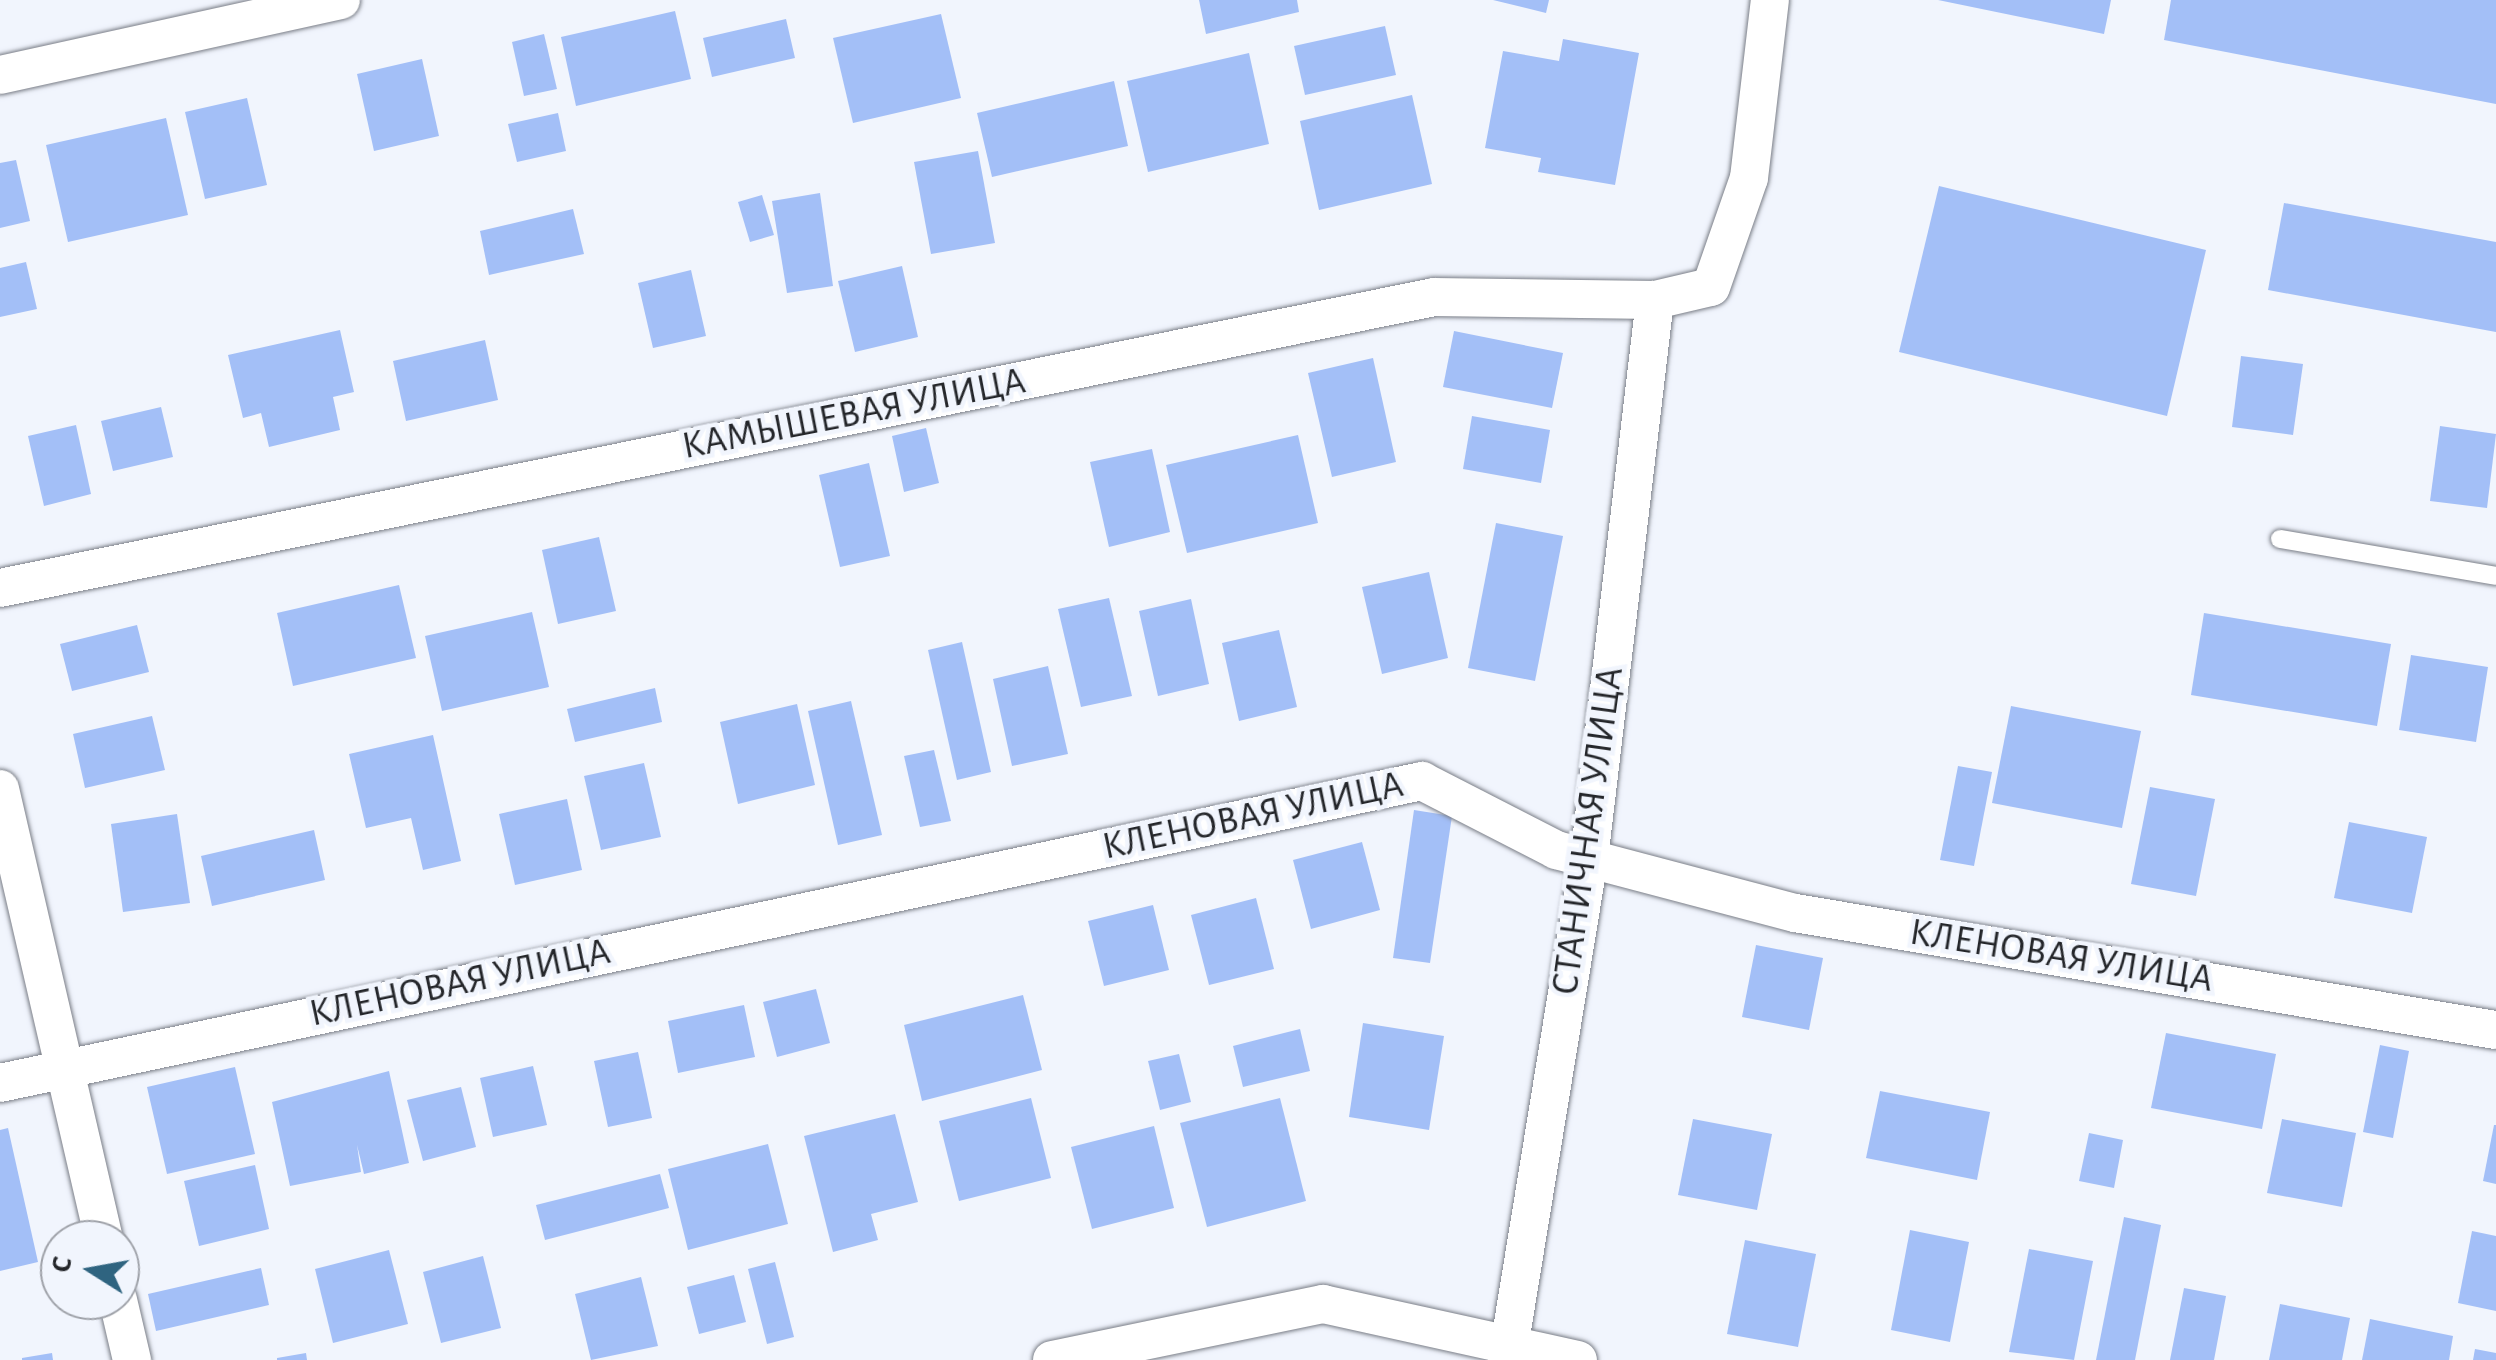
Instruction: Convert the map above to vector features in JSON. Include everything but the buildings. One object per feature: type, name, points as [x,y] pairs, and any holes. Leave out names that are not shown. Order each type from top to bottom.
[{"type":"street","points":[[0,75],[341,0]]},
{"type":"street","name":"КАМЫШЕВАЯ УЛИЦА","points":[[0,588],[1434,296],[1655,300],[1711,287],[1748,178],[1770,0]]},
{"type":"street","name":"СТАНИЧНАЯ УЛИЦА","points":[[1508,1354],[1589,859],[1655,300]]},
{"type":"street","name":"КЛЕНОВАЯ УЛИЦА","points":[[0,1083],[1422,782],[1589,859],[1795,913],[2496,1030]]},
{"type":"street","points":[[0,788],[99,1220]]},
{"type":"street","points":[[1052,1360],[1323,1304],[1508,1354],[1578,1360]]},
{"type":"street","points":[[123,1320],[132,1360]]},
{"type":"lane","points":[[2280,539],[2496,576]]}]
